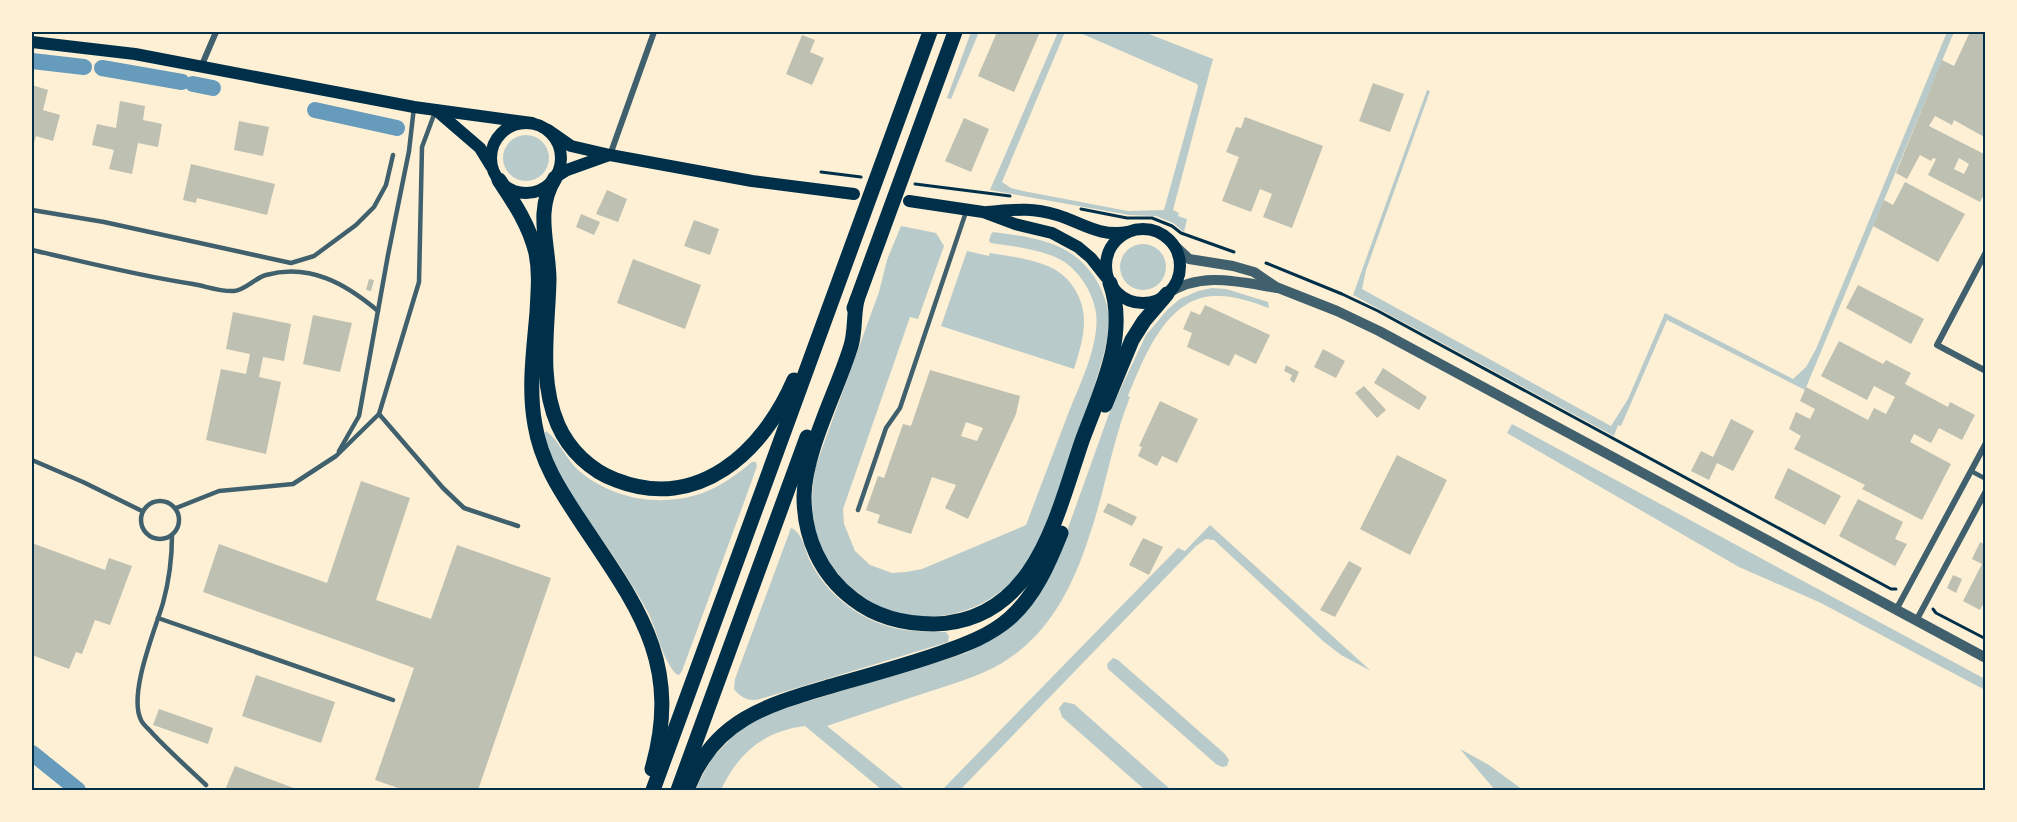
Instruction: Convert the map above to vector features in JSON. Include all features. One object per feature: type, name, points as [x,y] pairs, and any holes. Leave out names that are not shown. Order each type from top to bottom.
[{"type":"highway","points":[[653,790],[930,32]]},
{"type":"highway","points":[[678,790],[955,32]]},
{"type":"highway","points":[[496,176],[524,220],[537,262],[539,278],[532,392],[534,424],[541,451],[560,491],[635,604],[657,656],[663,698],[661,726],[656,755],[645,790]]},
{"type":"highway","points":[[555,178],[546,198],[542,220],[548,268],[546,362],[550,400],[565,437],[580,456],[600,473],[630,486],[663,490],[689,486],[713,476],[745,453],[764,433],[782,406],[820,308],[845,266]]},
{"type":"highway","points":[[857,300],[851,348],[807,470],[804,494],[807,528],[815,552],[824,568],[856,601],[876,613],[898,620],[939,624],[955,622],[996,604],[1023,580],[1042,550],[1101,388],[1114,345],[1117,309],[1110,283]]},
{"type":"highway","points":[[687,790],[696,770],[713,744],[753,712],[790,698],[948,651],[984,635],[1011,617],[1028,597],[1051,557],[1107,399],[1129,346],[1144,321],[1167,294]]},
{"type":"main road","points":[[32,42],[112,51],[414,107],[532,123],[548,130],[571,146],[610,155],[752,181],[854,194]]},
{"type":"main road","points":[[436,110],[480,148],[496,176],[513,190],[530,193],[541,190],[567,170],[610,155]]},
{"type":"main road","points":[[496,176],[491,159],[492,148],[500,133],[515,124],[532,123]]},
{"type":"main road","points":[[548,130],[559,144],[561,156],[560,168],[555,178]]},
{"type":"main road","points":[[909,201],[983,212],[1015,224],[1046,230],[1065,239],[1091,258],[1122,297],[1133,302],[1151,303],[1167,294],[1175,285],[1180,267],[1178,255],[1173,244],[1164,236],[1153,231],[1141,229],[1110,233],[1097,231],[1056,215],[1016,208],[983,212]]},
{"type":"main road","points":[[1110,283],[1106,272],[1108,254],[1114,243],[1129,232]]},
{"type":"street","points":[[201,67],[216,32]]},
{"type":"street","points":[[610,155],[654,32]]},
{"type":"street","points":[[1173,244],[1189,259],[1247,269],[1280,289]]},
{"type":"street","points":[[1986,252],[1937,345],[1986,371]]},
{"type":"street","points":[[1167,294],[1181,286],[1206,280],[1231,281],[1280,289],[1337,310],[1986,658]]},
{"type":"street","points":[[1896,610],[1986,443]]},
{"type":"street","points":[[1917,621],[1986,491]]},
{"type":"lane","points":[[336,456],[359,416],[409,151],[414,107]]},
{"type":"lane","points":[[176,507],[219,491],[293,484],[336,456],[379,414],[419,282],[422,147],[436,110]]},
{"type":"lane","points":[[32,210],[104,222],[291,263],[314,256],[357,225],[374,207],[386,184],[393,155]]},
{"type":"lane","points":[[858,510],[886,428],[900,408],[967,209]]},
{"type":"lane","points":[[32,250],[162,279],[235,291],[263,276],[278,272],[302,271],[335,281],[357,293],[378,311]]},
{"type":"lane","points":[[379,414],[443,488],[464,508],[518,526]]},
{"type":"lane","points":[[32,460],[142,511]]},
{"type":"lane","points":[[1971,471],[1986,479]]},
{"type":"lane","points":[[172,535],[160,539],[148,535],[141,524],[142,511],[152,502],[165,500],[176,507],[180,519],[172,535],[172,558],[141,680],[137,706],[141,721],[206,785]]},
{"type":"lane","points":[[158,618],[393,700]]},
{"type":"shaded area","points":[[971,32],[979,32],[951,99],[947,98]]},
{"type":"shaded area","points":[[1058,32],[1065,32],[1002,182],[1011,188],[1023,191],[1128,211],[1164,210],[1197,84],[1078,32],[1144,32],[1213,59],[1173,210],[1179,213],[1178,216],[1187,219],[1184,232],[1173,223],[1156,216],[1129,215],[990,190]]},
{"type":"shaded area","points":[[1947,32],[1954,32],[1805,390],[1667,320],[1621,426],[1618,425],[1614,436],[1353,295],[1427,90],[1430,91],[1366,270],[1362,289],[1611,426],[1628,399],[1665,313],[1793,379],[1806,367],[1816,349]]},
{"type":"shaded area","points":[[526,135],[542,142],[549,158],[542,174],[526,181],[510,174],[503,158],[510,142]]},
{"type":"shaded area","points":[[901,226],[936,233],[944,246],[918,319],[910,317],[843,509],[844,524],[855,551],[870,565],[892,573],[922,569],[1026,525],[1088,365],[1095,338],[1096,313],[1093,299],[1082,279],[1058,258],[1030,249],[991,243],[989,241],[991,234],[993,232],[1039,240],[1066,250],[1078,258],[1103,293],[1109,321],[1104,355],[1087,409],[1046,528],[1036,550],[1021,574],[991,598],[972,608],[951,614],[909,615],[889,610],[870,601],[852,588],[829,562],[821,547],[813,516],[813,483],[816,465]]},
{"type":"shaded area","points":[[1143,244],[1159,251],[1166,267],[1159,283],[1143,290],[1127,283],[1120,267],[1127,251]]},
{"type":"shaded area","points":[[967,251],[1032,261],[1054,269],[1068,280],[1079,298],[1084,318],[1084,328],[1074,369],[941,326]]},
{"type":"shaded area","points":[[1212,288],[1226,289],[1268,302],[1269,308],[1229,297],[1215,296],[1198,299],[1183,307],[1170,318],[1159,332],[1141,364],[1128,396],[1130,397],[1118,431],[1095,520],[1083,554],[1060,604],[1038,633],[1011,657],[983,673],[827,726],[906,790],[882,790],[805,726],[777,733],[754,746],[736,765],[721,790],[695,790],[711,759],[740,729],[776,711],[966,653],[1000,635],[1063,542],[1110,411],[1146,335],[1168,309],[1180,299]]},
{"type":"shaded area","points":[[1512,424],[1985,679],[1985,690],[1821,603],[1739,567],[1507,433]]},
{"type":"shaded area","points":[[546,431],[555,439],[574,466],[592,481],[624,495],[641,499],[676,499],[693,496],[716,487],[752,462],[756,462],[757,466],[747,494],[679,675],[667,660],[649,615],[636,591],[564,483],[553,462],[544,434]]},
{"type":"shaded area","points":[[1210,525],[1371,671],[1341,655],[1323,641],[1214,540],[1206,539],[1196,546],[960,790],[942,790],[1178,548],[1185,551]]},
{"type":"shaded area","points":[[791,528],[800,537],[809,559],[824,583],[844,603],[868,618],[894,628],[946,632],[949,636],[948,642],[760,699],[749,700],[739,695],[734,689],[735,679]]},
{"type":"shaded area","points":[[1113,658],[1225,754],[1229,760],[1227,766],[1222,767],[1216,764],[1108,669],[1107,664]]},
{"type":"shaded area","points":[[1064,702],[1074,704],[1171,790],[1145,790],[1062,717],[1059,708]]},
{"type":"shaded area","points":[[1460,749],[1489,765],[1523,790],[1495,790]]},
{"type":"building","points":[[997,32],[1040,32],[1014,92],[978,76]]},
{"type":"building","points":[[1970,32],[1986,32],[1986,138],[1954,120],[1952,125],[1935,116],[1929,126],[1986,155],[1986,191],[1980,202],[1928,175],[1936,159],[1933,158],[1931,161],[1920,155],[1907,179],[1896,173],[1942,60],[1954,66]],"holes":[[[1959,158],[1969,164],[1964,174],[1954,169]]]},
{"type":"building","points":[[802,35],[815,40],[810,52],[824,58],[812,85],[786,74]]},
{"type":"building","points":[[1373,83],[1404,94],[1390,132],[1359,121]]},
{"type":"building","points":[[32,85],[48,90],[43,110],[60,115],[53,141],[36,136],[32,150]]},
{"type":"building","points":[[120,101],[145,106],[143,120],[162,124],[158,147],[138,143],[132,174],[109,169],[114,150],[92,145],[97,124],[116,128]]},
{"type":"building","points":[[1245,117],[1323,146],[1292,228],[1263,217],[1272,194],[1260,189],[1251,212],[1222,201],[1239,157],[1226,152],[1236,127],[1241,128]]},
{"type":"building","points":[[964,118],[989,129],[971,172],[945,161]]},
{"type":"building","points":[[239,121],[269,127],[263,156],[234,150]]},
{"type":"building","points":[[191,164],[275,184],[267,215],[197,198],[196,203],[183,200]]},
{"type":"building","points":[[1905,182],[1965,214],[1938,262],[1873,226],[1884,200],[1893,205]]},
{"type":"building","points":[[607,190],[627,199],[618,222],[596,214]]},
{"type":"building","points":[[581,214],[600,222],[594,235],[576,227]]},
{"type":"building","points":[[694,220],[719,229],[710,255],[684,246]]},
{"type":"building","points":[[633,259],[701,285],[685,329],[617,303]]},
{"type":"building","points":[[369,279],[374,280],[371,291],[366,290]]},
{"type":"building","points":[[1858,285],[1924,319],[1911,344],[1846,308]]},
{"type":"building","points":[[1205,305],[1270,335],[1256,364],[1235,354],[1229,366],[1187,347],[1192,333],[1183,329],[1191,311],[1200,315]]},
{"type":"building","points":[[233,312],[291,324],[284,361],[263,357],[259,377],[281,382],[266,454],[206,440],[221,369],[246,374],[250,354],[226,349]]},
{"type":"building","points":[[313,315],[352,323],[340,372],[303,364]]},
{"type":"building","points":[[1839,341],[1883,364],[1886,360],[1911,373],[1905,384],[1948,407],[1950,402],[1975,415],[1962,440],[1939,428],[1931,443],[1914,434],[1910,442],[1951,464],[1922,520],[1862,489],[1865,485],[1794,449],[1801,436],[1789,429],[1796,412],[1810,419],[1815,409],[1800,401],[1806,387],[1868,420],[1874,408],[1886,414],[1895,397],[1874,386],[1867,400],[1821,376]]},
{"type":"building","points":[[1323,349],[1345,361],[1336,378],[1314,367]]},
{"type":"building","points":[[1286,365],[1299,372],[1294,383],[1290,380],[1292,375],[1284,371]]},
{"type":"building","points":[[1383,368],[1427,397],[1419,410],[1374,383]]},
{"type":"building","points":[[930,370],[1020,396],[1016,414],[968,519],[945,508],[956,485],[932,477],[911,534],[877,523],[880,515],[866,510],[878,476],[884,478],[903,424],[911,426]],"holes":[[[966,422],[983,428],[977,441],[961,436]]]},
{"type":"building","points":[[1364,386],[1386,410],[1377,418],[1355,393]]},
{"type":"building","points":[[1160,401],[1198,419],[1177,463],[1162,456],[1157,466],[1138,456],[1142,447],[1139,446]]},
{"type":"building","points":[[1731,419],[1754,431],[1733,471],[1717,463],[1709,480],[1691,471],[1701,451],[1713,457]]},
{"type":"building","points":[[1397,455],[1447,480],[1410,555],[1360,529]]},
{"type":"building","points":[[1788,468],[1841,496],[1825,525],[1774,498]]},
{"type":"building","points":[[361,481],[410,498],[376,600],[431,619],[457,545],[551,578],[478,790],[404,790],[375,780],[414,668],[203,592],[219,544],[327,583]]},
{"type":"building","points":[[1858,499],[1903,522],[1895,539],[1907,544],[1895,566],[1839,536]]},
{"type":"building","points":[[1108,503],[1137,517],[1132,526],[1103,512]]},
{"type":"building","points":[[1143,538],[1163,547],[1149,575],[1129,565]]},
{"type":"building","points":[[1980,542],[1986,545],[1986,599],[1980,610],[1963,601],[1982,564],[1972,559]]},
{"type":"building","points":[[32,543],[105,570],[109,558],[132,566],[110,625],[95,620],[82,654],[76,652],[69,669],[32,655]]},
{"type":"building","points":[[1349,561],[1362,568],[1335,617],[1320,610]]},
{"type":"building","points":[[1953,575],[1962,579],[1956,593],[1947,588]]},
{"type":"building","points":[[256,675],[335,702],[321,743],[242,716]]},
{"type":"building","points":[[159,709],[213,728],[208,744],[153,725]]},
{"type":"building","points":[[235,766],[299,790],[225,790]]},
{"type":"waterway","points":[[32,61],[84,67]]},
{"type":"waterway","points":[[102,68],[182,82]]},
{"type":"waterway","points":[[193,84],[213,88]]},
{"type":"waterway","points":[[315,110],[397,128]]},
{"type":"waterway","points":[[32,753],[78,790]]}]
